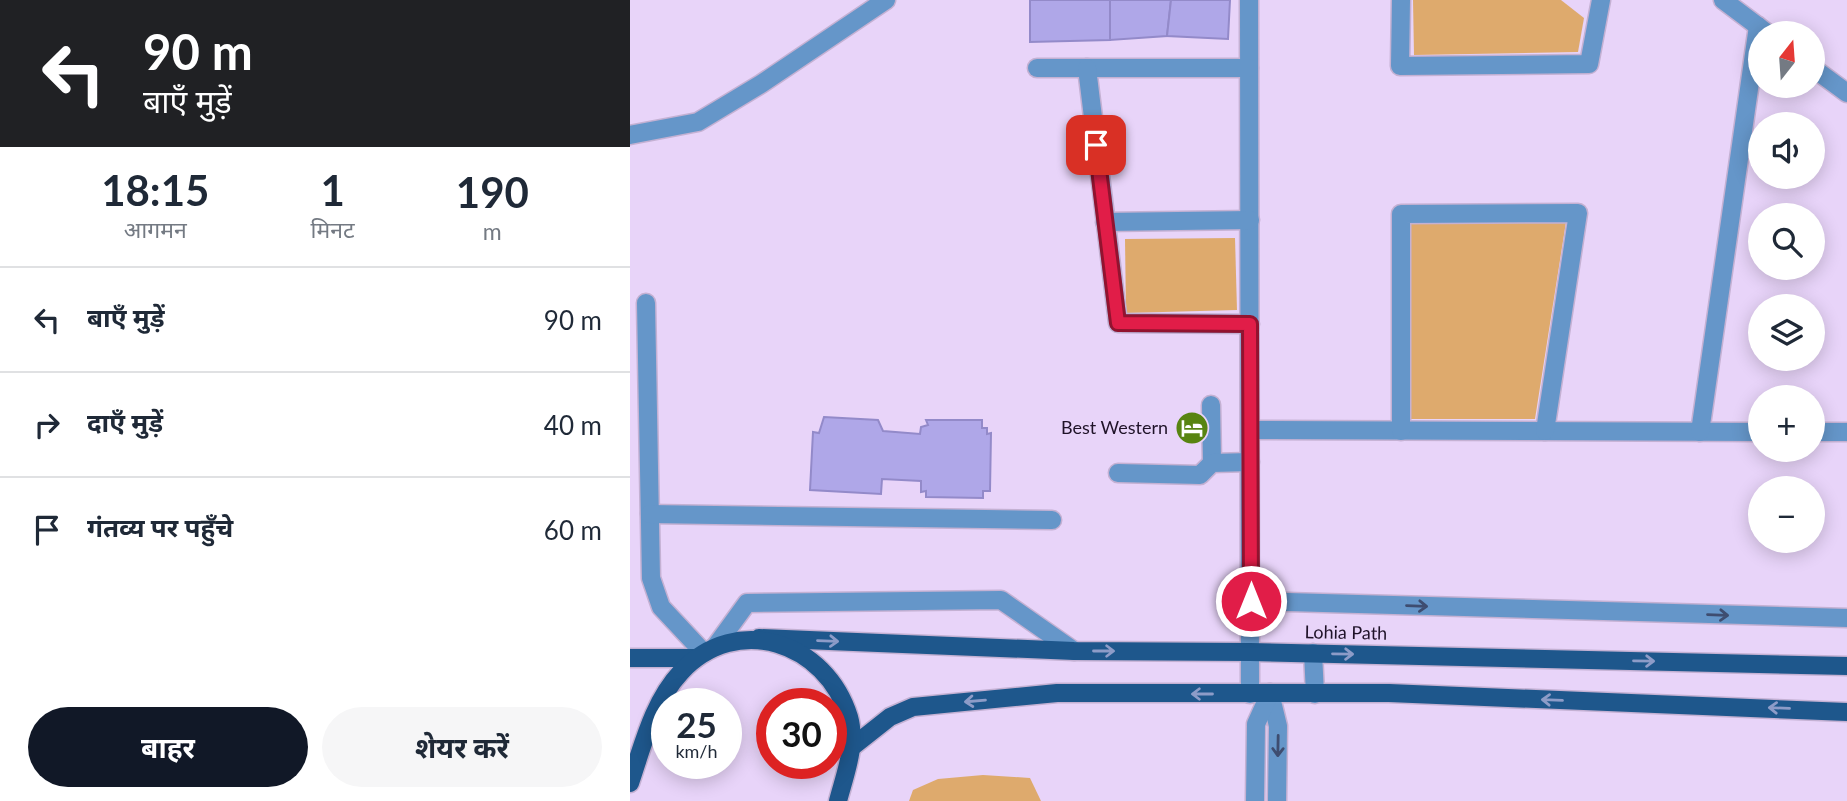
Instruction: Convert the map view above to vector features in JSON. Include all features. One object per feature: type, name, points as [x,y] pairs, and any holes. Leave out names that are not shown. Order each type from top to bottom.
[{"type":"main road","points":[[634,654],[705,653],[760,638],[795,648],[824,673],[849,718],[852,747],[838,801]]},
{"type":"main road","name":"Lohia Path","points":[[760,638],[1074,651],[1314,653],[1847,666]]},
{"type":"main road","points":[[630,783],[656,709],[667,689],[705,653]]},
{"type":"main road","points":[[852,747],[890,717],[913,707],[1057,693],[1417,694],[1847,712]]},
{"type":"street","points":[[630,135],[698,122],[761,84],[886,0]]},
{"type":"street","points":[[1249,0],[1250,694]]},
{"type":"street","points":[[1401,0],[1400,66],[1589,64],[1601,0]]},
{"type":"street","points":[[1723,0],[1750,21]]},
{"type":"street","points":[[1037,68],[1249,68]]},
{"type":"street","points":[[1087,68],[1118,323],[1250,324]]},
{"type":"street","points":[[1825,77],[1847,93]]},
{"type":"street","points":[[1700,432],[1752,98]]},
{"type":"street","points":[[1401,430],[1401,214],[1577,213],[1545,431]]},
{"type":"street","points":[[1105,222],[1250,220]]},
{"type":"street","points":[[646,303],[651,578],[661,607],[705,653],[747,603],[1001,600],[1074,651]]},
{"type":"street","points":[[1211,405],[1212,463]]},
{"type":"street","points":[[1251,430],[1748,432]]},
{"type":"street","points":[[1825,432],[1847,432]]},
{"type":"street","points":[[1118,473],[1200,475],[1212,463],[1250,462]]},
{"type":"street","points":[[650,514],[1052,520]]},
{"type":"street","points":[[1251,601],[1847,618]]},
{"type":"street","points":[[1314,653],[1315,694]]},
{"type":"street","points":[[1255,801],[1256,724],[1270,693]]},
{"type":"street","points":[[1270,693],[1278,726],[1277,801]]},
{"type":"shaded area","points":[[1413,0],[1561,0],[1584,18],[1578,52],[1414,55]]},
{"type":"shaded area","points":[[1566,222],[1535,419],[1410,419],[1410,224]]},
{"type":"shaded area","points":[[1235,238],[1237,310],[1126,313],[1125,239]]},
{"type":"shaded area","points":[[983,775],[1030,778],[1041,801],[909,801],[913,790],[938,779]]},
{"type":"building","points":[[1030,0],[1110,0],[1110,40],[1030,42]]},
{"type":"building","points":[[1110,0],[1171,0],[1167,36],[1110,40]]},
{"type":"building","points":[[1171,0],[1230,0],[1228,39],[1167,36]]},
{"type":"building","points":[[824,417],[878,420],[883,431],[920,434],[921,427],[928,425],[926,420],[982,420],[982,428],[987,428],[987,434],[991,433],[990,491],[983,491],[983,498],[926,497],[926,491],[921,492],[921,481],[882,479],[881,494],[810,490],[813,432],[819,433]]},
{"type":"place","name":"Best Western","points":[[1192,428]]},
{"type":"route","points":[[1096,145],[1118,323],[1250,324],[1251,601]]}]
